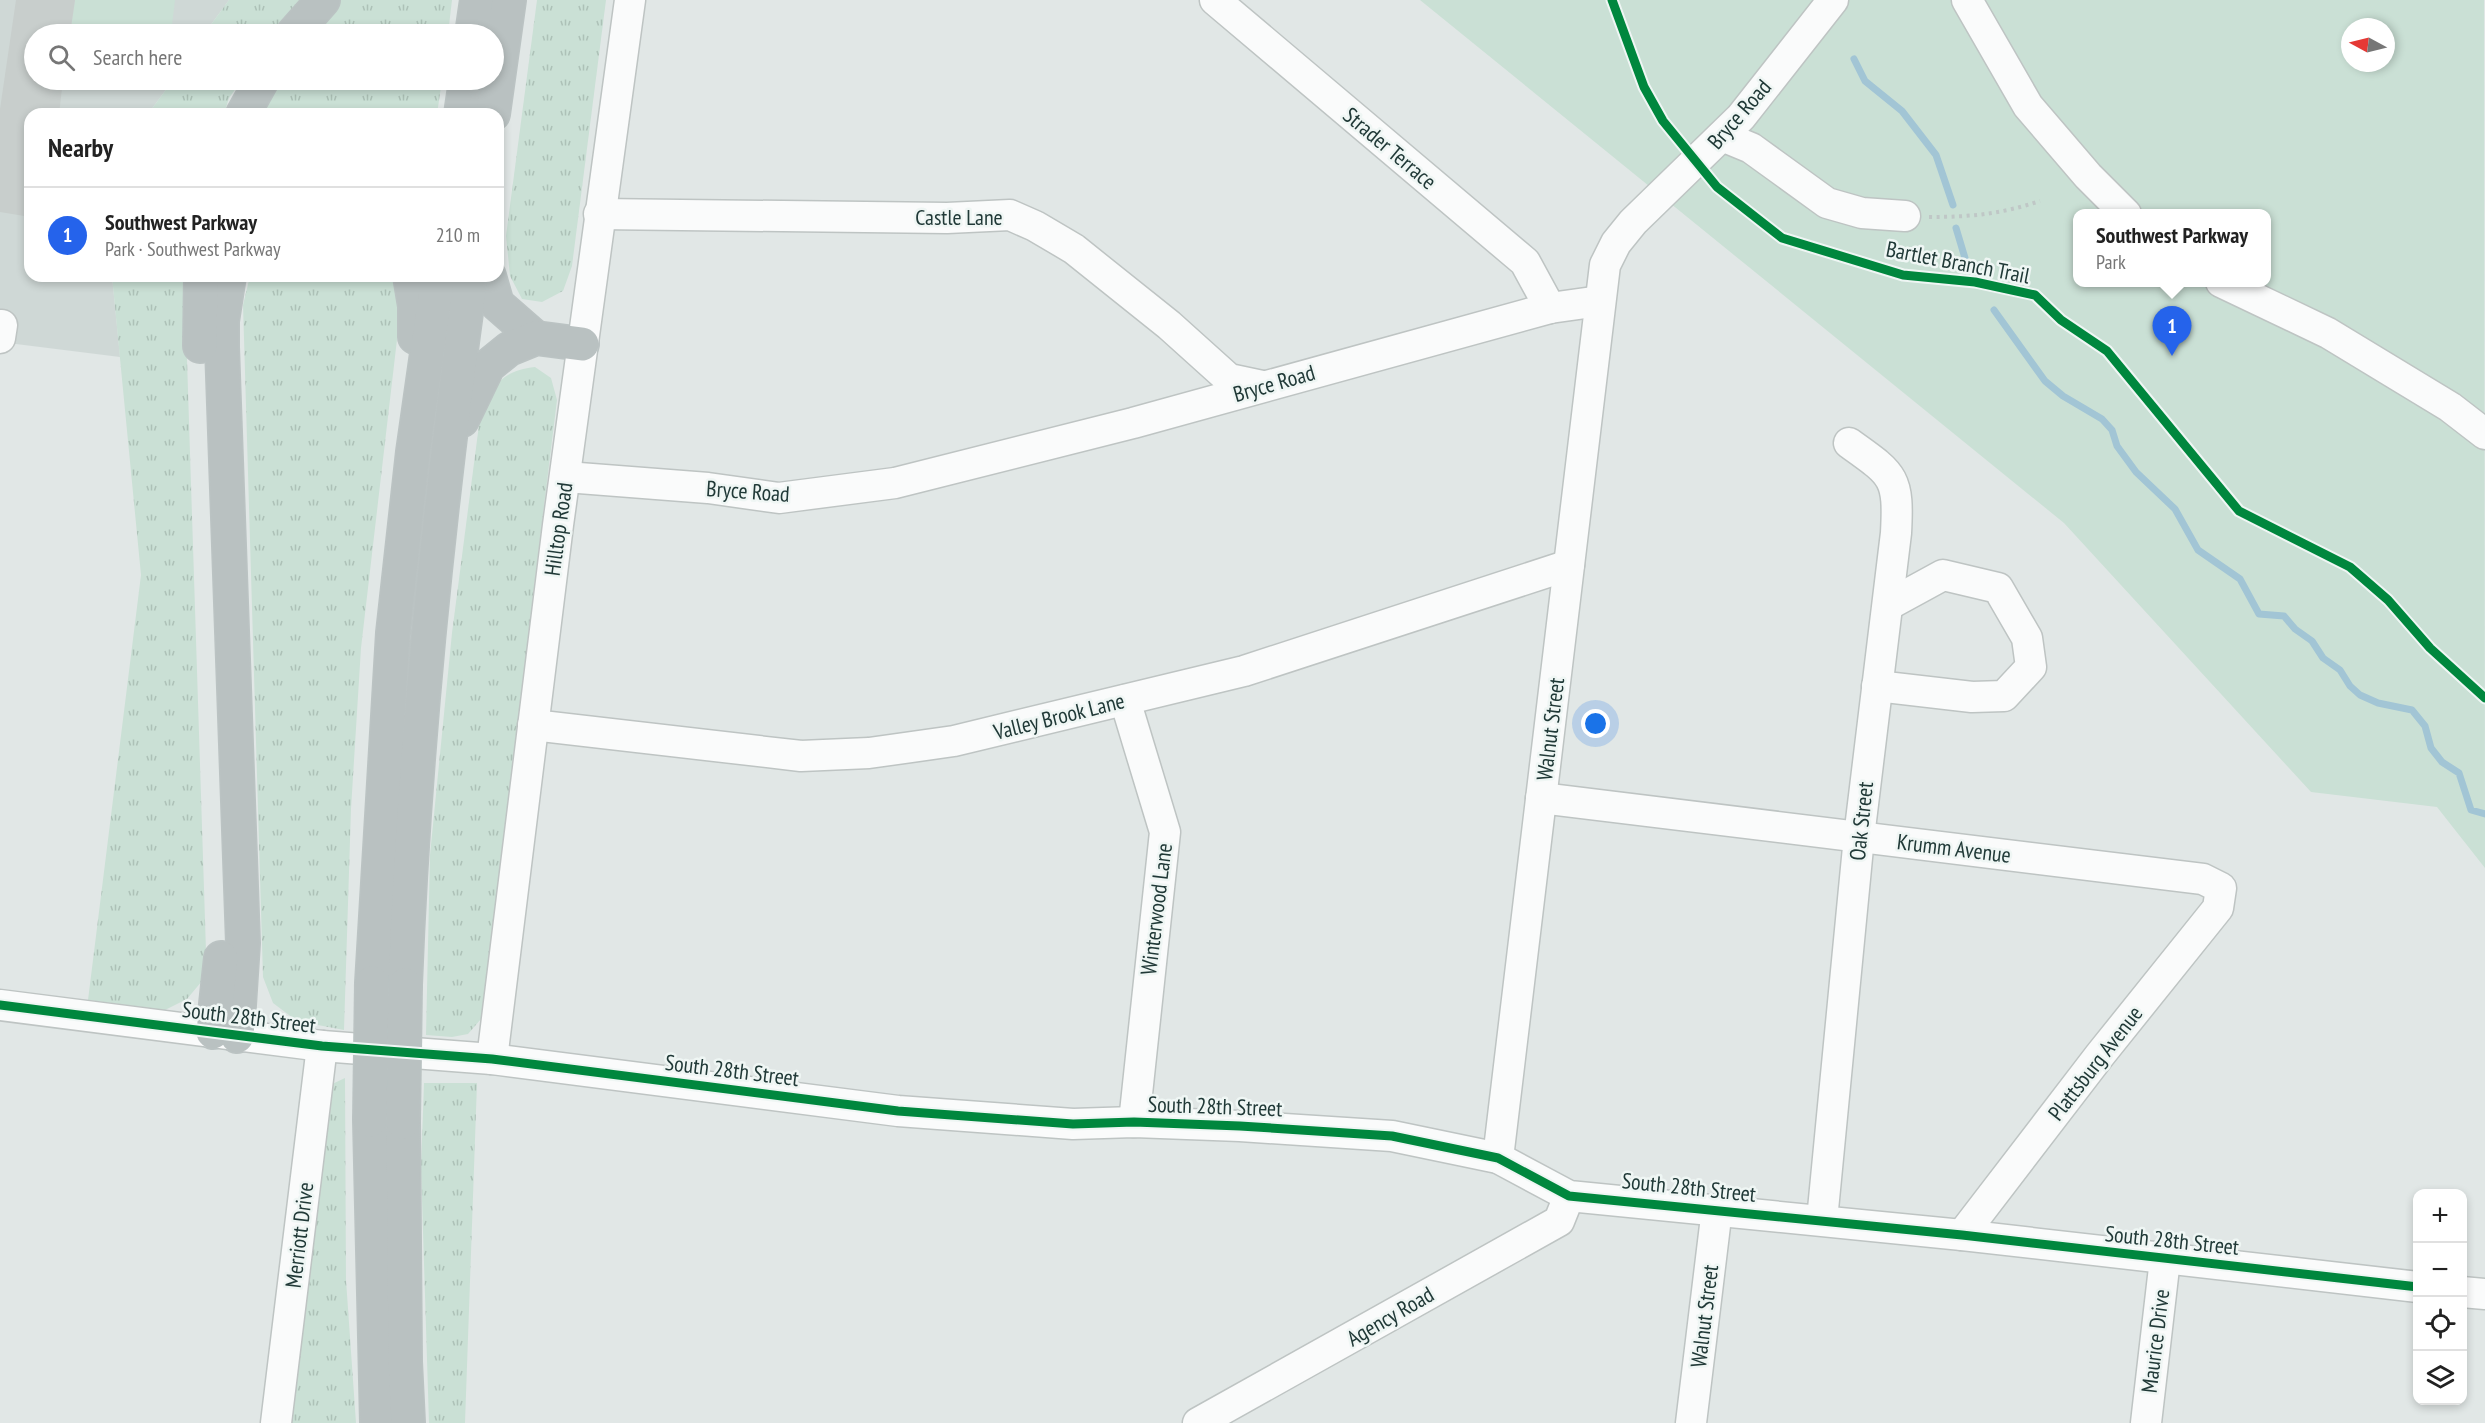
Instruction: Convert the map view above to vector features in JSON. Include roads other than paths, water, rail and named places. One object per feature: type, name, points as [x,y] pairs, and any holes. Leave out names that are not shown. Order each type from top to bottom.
[{"type":"highway","points":[[302,24],[323,0]]},
{"type":"highway","points":[[473,24],[477,0]]},
{"type":"highway","points":[[504,36],[509,0]]},
{"type":"highway","points":[[246,108],[256,90]]},
{"type":"highway","points":[[462,108],[465,90]]},
{"type":"highway","points":[[494,108],[496,90]]},
{"type":"highway","points":[[201,282],[201,363],[225,1034]]},
{"type":"highway","points":[[225,1034],[243,943],[222,347],[224,297],[228,282]]},
{"type":"highway","points":[[411,282],[415,306],[413,452]]},
{"type":"highway","points":[[377,1423],[370,1120],[372,983],[393,633],[413,452],[437,282]]},
{"type":"highway","points":[[408,1423],[405,1362],[403,1122],[405,985],[413,804],[446,458],[470,282]]},
{"type":"highway","points":[[491,282],[497,304],[536,338]]},
{"type":"highway","points":[[446,458],[473,393],[488,366],[509,349],[536,338],[582,344]]},
{"type":"street","name":"Hilltop Road","points":[[492,1059],[582,344],[630,0]]},
{"type":"street","name":"Strader Terrace","points":[[1215,0],[1525,262],[1550,308]]},
{"type":"street","name":"Bryce Road","points":[[566,477],[708,488],[779,498],[895,483],[1133,423],[1550,308],[1600,301],[1605,265],[1616,243],[1633,222],[1741,117],[1833,0]]},
{"type":"street","points":[[1967,0],[2028,106],[2088,176],[2122,209]]},
{"type":"street","points":[[1722,136],[1766,158],[1827,203],[1862,213],[1905,216]]},
{"type":"street","name":"Castle Lane","points":[[599,214],[947,218],[1010,215],[1035,226],[1074,249],[1169,325],[1229,379],[1263,386]]},
{"type":"street","points":[[2231,287],[2328,333],[2450,407],[2485,434]]},
{"type":"street","name":"Walnut Street","points":[[1498,1158],[1600,301]]},
{"type":"street","name":"Oak Street","points":[[1822,1220],[1859,837],[1888,605],[1898,499],[1893,478],[1879,464],[1849,443]]},
{"type":"street","name":"Valley Brook Lane","points":[[533,725],[812,756],[869,753],[954,741],[1244,671],[1569,565]]},
{"type":"street","points":[[1877,686],[1972,698],[2004,696],[2031,667],[2027,638],[1998,588],[1943,575],[1888,605]]},
{"type":"street","name":"Winterwood Lane","points":[[1125,700],[1165,832],[1134,1122]]},
{"type":"street","name":"Krumm Avenue","points":[[1541,798],[2203,879],[2221,888]]},
{"type":"street","name":"Plattsburg Avenue","points":[[1962,1235],[2100,1055],[2218,908],[2221,888]]},
{"type":"street","name":"South 28th Street","points":[[0,1005],[322,1046],[492,1059],[898,1111],[1073,1124],[1134,1122],[1392,1136],[1498,1158],[1569,1196],[1962,1235],[2413,1286]]},
{"type":"street","name":"Merriott Drive","points":[[276,1423],[322,1046]]},
{"type":"street","name":"Agency Road","points":[[1198,1423],[1558,1221],[1569,1196]]},
{"type":"street","name":"Walnut Street","points":[[1691,1423],[1717,1209]]},
{"type":"street","name":"Maurice Drive","points":[[2146,1423],[2165,1259]]},
{"type":"street","points":[[2467,1292],[2485,1294]]},
{"type":"waterway","points":[[1854,59],[1865,81],[1902,111],[1936,155],[1953,205]]},
{"type":"waterway","points":[[1956,228],[1965,258]]},
{"type":"waterway","points":[[1994,310],[2045,381],[2063,396],[2102,419],[2112,430],[2117,446],[2136,472],[2175,509],[2198,550],[2240,579],[2259,614],[2284,616],[2295,629],[2312,641],[2323,658],[2340,670],[2350,686],[2360,695],[2378,703],[2412,710],[2425,726],[2431,748],[2442,762],[2459,773],[2471,810],[2485,814]]},
{"type":"place","name":"Southwest Parkway","points":[[2172,356]]}]
